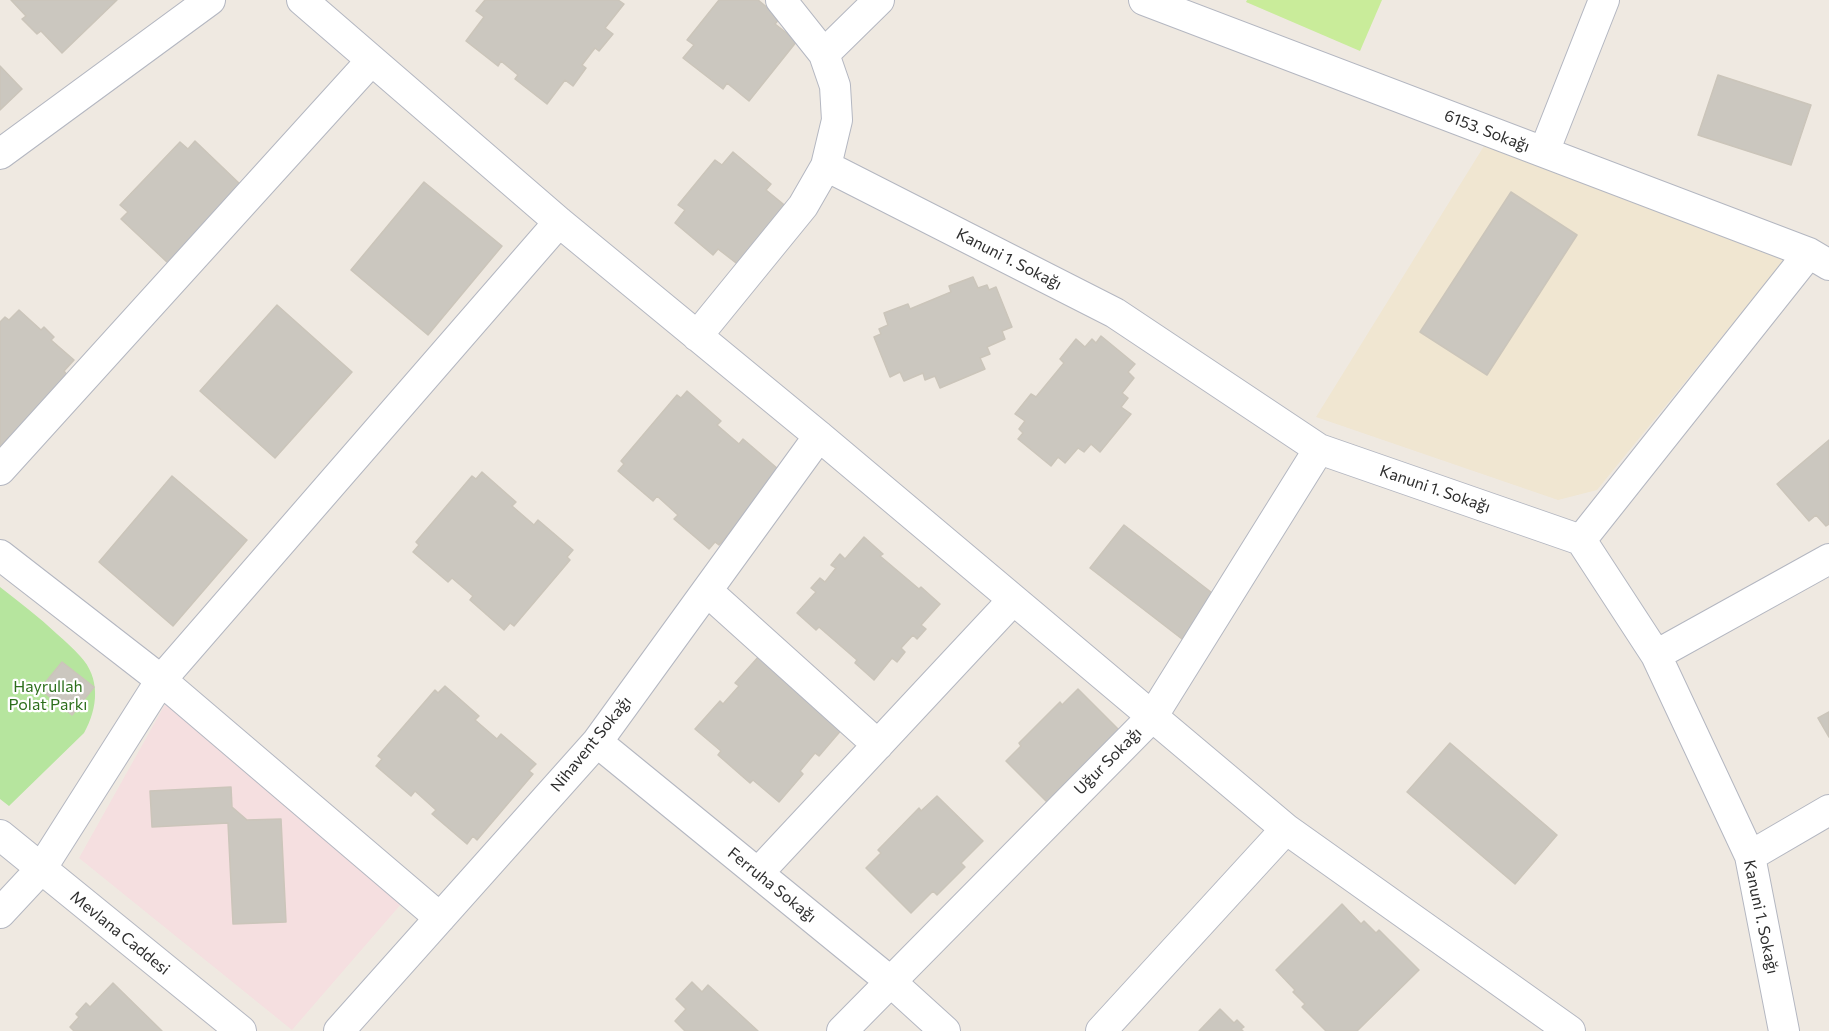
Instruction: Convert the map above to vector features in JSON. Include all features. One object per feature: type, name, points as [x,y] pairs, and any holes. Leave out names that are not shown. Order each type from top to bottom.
[{"type":"street","points":[[0,154],[210,0]]},
{"type":"street","points":[[302,0],[559,222],[819,436],[1286,829],[1570,1031]]},
{"type":"street","points":[[697,336],[803,206],[826,166],[837,120],[835,86],[824,54],[781,0]]},
{"type":"street","points":[[824,54],[879,0]]},
{"type":"street","name":"6153. Sokağı","points":[[1144,0],[1819,259]]},
{"type":"street","points":[[1544,152],[1604,0]]},
{"type":"street","points":[[0,470],[371,61]]},
{"type":"street","name":"Kanuni 1. Sokağı","points":[[826,166],[1115,313],[1319,449],[1581,540],[1656,655],[1750,856],[1784,1031]]},
{"type":"street","points":[[0,913],[41,868],[161,680],[559,222]]},
{"type":"street","points":[[1581,540],[1819,259]]},
{"type":"street","name":"Nihavent Sokağı","points":[[339,1031],[597,742],[819,436]]},
{"type":"street","name":"Uğur Sokağı","points":[[842,1031],[1152,717],[1319,449]]},
{"type":"street","points":[[0,555],[161,680],[440,918]]},
{"type":"street","points":[[1656,655],[1829,559]]},
{"type":"street","points":[[707,591],[878,745]]},
{"type":"street","points":[[758,873],[1013,600]]},
{"type":"street","name":"Ferruha Sokağı","points":[[597,742],[891,982],[945,1031]]},
{"type":"street","points":[[1750,856],[1829,810]]},
{"type":"street","points":[[1101,1031],[1286,829]]},
{"type":"street","name":"Mevlana Caddesi","points":[[0,835],[241,1031]]},
{"type":"shaded area","points":[[1484,146],[1786,258],[1597,490],[1558,500],[1316,417]]},
{"type":"shaded area","points":[[168,699],[402,903],[292,1030],[79,858]]},
{"type":"green space","points":[[1247,0],[1382,0],[1360,51],[1246,2]]},
{"type":"green space","name":"Hayrullah Polat Parkı","points":[[0,587],[80,656],[91,674],[95,693],[92,714],[84,733],[9,806],[0,799]]},
{"type":"building","points":[[11,0],[117,0],[62,53],[41,31],[37,34],[22,19],[26,16]]},
{"type":"building","points":[[485,0],[618,0],[624,4],[605,28],[613,34],[599,51],[595,48],[582,65],[586,68],[573,86],[565,80],[547,104],[515,79],[518,75],[501,61],[498,66],[466,41],[484,17],[476,11]]},
{"type":"building","points":[[719,0],[758,0],[780,18],[775,24],[797,41],[749,101],[727,83],[723,89],[683,58],[694,45],[687,40]]},
{"type":"building","points":[[0,66],[22,89],[0,110]]},
{"type":"building","points":[[1718,75],[1811,105],[1791,165],[1698,135]]},
{"type":"building","points":[[195,141],[242,186],[168,263],[121,219],[128,212],[120,205],[180,142],[188,149]]},
{"type":"building","points":[[733,152],[771,184],[766,190],[788,208],[740,266],[718,249],[713,255],[675,223],[685,210],[678,205],[715,160],[722,165]]},
{"type":"building","points":[[424,182],[502,246],[428,335],[351,270]]},
{"type":"building","points":[[1511,192],[1577,235],[1487,375],[1420,332]]},
{"type":"building","points":[[973,277],[978,288],[987,285],[989,290],[996,287],[1012,327],[1002,331],[1005,339],[987,347],[990,354],[980,358],[985,369],[940,388],[935,376],[925,380],[923,373],[904,381],[900,372],[890,377],[874,337],[881,334],[879,329],[888,325],[884,313],[908,304],[910,309],[951,292],[949,286]]},
{"type":"building","points":[[277,305],[352,372],[275,458],[200,391]]},
{"type":"building","points":[[19,310],[41,330],[44,327],[54,337],[51,340],[74,360],[64,371],[67,375],[14,444],[8,438],[0,447],[0,322],[5,317],[9,320]]},
{"type":"building","points":[[1101,336],[1135,364],[1128,372],[1134,378],[1122,393],[1128,398],[1121,407],[1131,414],[1100,452],[1091,444],[1084,452],[1078,448],[1065,463],[1058,457],[1051,466],[1018,439],[1023,433],[1019,429],[1025,421],[1015,414],[1031,394],[1036,397],[1064,363],[1060,359],[1076,339],[1085,347],[1092,339],[1096,343]]},
{"type":"building","points":[[687,391],[721,421],[717,425],[739,444],[743,439],[778,469],[775,479],[719,545],[715,542],[709,549],[674,519],[678,515],[657,496],[653,501],[618,471],[624,464],[621,461],[677,395],[681,398]]},
{"type":"building","points":[[1829,440],[1829,524],[1826,526],[1816,515],[1809,521],[1777,484]]},
{"type":"building","points":[[482,472],[516,502],[512,506],[534,525],[538,520],[573,550],[567,557],[570,560],[514,626],[510,623],[504,630],[470,600],[473,596],[452,578],[448,582],[413,552],[419,545],[416,542],[472,476],[476,479]]},
{"type":"building","points":[[172,476],[247,540],[173,626],[99,562]]},
{"type":"building","points":[[1124,525],[1216,596],[1182,639],[1090,568]]},
{"type":"building","points":[[864,537],[883,554],[880,556],[940,604],[921,625],[926,629],[917,639],[913,635],[901,648],[905,652],[897,662],[892,658],[874,680],[855,663],[857,660],[819,627],[816,630],[797,613],[816,592],[811,588],[820,578],[825,582],[836,568],[831,565],[840,554],[845,559]]},
{"type":"building","points":[[760,655],[843,728],[819,756],[815,753],[800,771],[803,774],[779,802],[753,780],[750,783],[718,755],[721,751],[695,729],[720,701],[723,704],[739,686],[735,683]]},
{"type":"building","points":[[62,662],[94,687],[72,715],[40,689]]},
{"type":"building","points":[[445,686],[479,716],[475,720],[497,739],[501,734],[536,764],[529,771],[533,774],[477,840],[473,836],[467,844],[432,814],[436,810],[415,791],[411,796],[376,766],[382,759],[378,756],[435,690],[438,693]]},
{"type":"building","points":[[1078,689],[1124,735],[1052,807],[1006,761],[1021,746],[1019,743],[1060,702],[1062,705]]},
{"type":"building","points":[[1829,712],[1829,737],[1818,718]]},
{"type":"building","points":[[1450,743],[1557,835],[1515,884],[1407,792]]},
{"type":"building","points":[[231,787],[232,807],[247,820],[281,819],[286,922],[233,924],[228,823],[152,827],[150,791]]},
{"type":"building","points":[[937,796],[983,841],[961,863],[965,867],[937,895],[933,891],[911,913],[866,868],[881,853],[878,850],[919,808],[921,811]]},
{"type":"building","points":[[1342,904],[1361,924],[1364,921],[1376,933],[1379,930],[1419,970],[1357,1031],[1326,1031],[1302,1007],[1305,1004],[1276,970]]},
{"type":"building","points":[[692,982],[702,992],[708,985],[758,1031],[685,1031],[675,1021],[686,1009],[676,999]]},
{"type":"building","points":[[113,983],[162,1031],[74,1031],[70,1027],[79,1017],[76,1014],[86,1003],[90,1007]]},
{"type":"building","points":[[1220,1009],[1234,1023],[1237,1020],[1244,1027],[1241,1029],[1243,1031],[1199,1031]]}]
